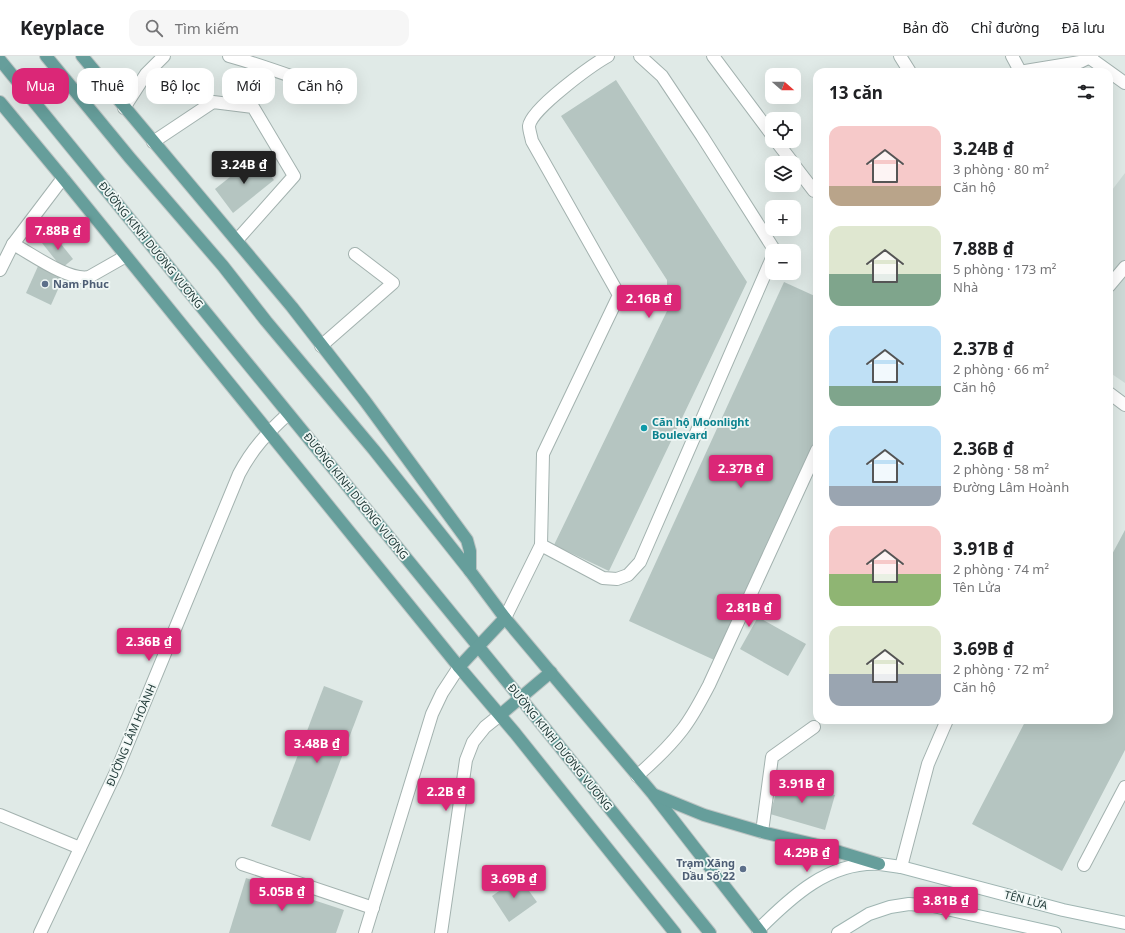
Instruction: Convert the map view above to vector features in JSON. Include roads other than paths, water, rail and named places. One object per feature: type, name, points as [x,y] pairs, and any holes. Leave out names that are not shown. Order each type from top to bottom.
[{"type":"main road","points":[[46,56],[130,158],[223,266],[266,321],[374,450],[470,571],[505,618],[653,794],[758,932]]},
{"type":"main road","points":[[82,56],[292,307],[365,402],[467,540],[470,551],[470,571]]},
{"type":"main road","name":"ĐƯỜNG KINH DƯƠNG VƯƠNG","points":[[0,60],[710,933]]},
{"type":"main road","points":[[0,102],[458,667],[500,715],[675,933]]},
{"type":"main road","points":[[458,667],[505,618]]},
{"type":"main road","points":[[500,715],[551,672]]},
{"type":"main road","points":[[653,794],[704,815],[762,832],[813,844],[879,864]]},
{"type":"street","points":[[124,108],[146,74],[164,56]]},
{"type":"street","points":[[229,56],[283,74]]},
{"type":"street","points":[[505,618],[541,545],[543,454],[619,295],[532,141],[529,125],[534,115],[544,104],[594,64],[608,56]]},
{"type":"street","points":[[640,56],[662,76],[771,244]]},
{"type":"street","points":[[713,56],[765,126]]},
{"type":"street","points":[[900,56],[908,68]]},
{"type":"street","points":[[1012,56],[1017,68]]},
{"type":"street","points":[[1045,68],[1084,62],[1096,68]]},
{"type":"street","points":[[1113,77],[1125,83]]},
{"type":"street","points":[[153,142],[213,102],[253,107],[294,176],[237,240]]},
{"type":"street","points":[[801,174],[813,190]]},
{"type":"street","points":[[0,270],[13,244],[63,178]]},
{"type":"street","points":[[13,244],[68,275],[83,278],[89,277],[126,256]]},
{"type":"street","points":[[321,346],[393,283],[354,254]]},
{"type":"street","points":[[1113,281],[1125,266]]},
{"type":"street","points":[[541,545],[603,578],[618,579],[628,575],[640,562],[765,274]]},
{"type":"street","points":[[1113,396],[1125,405]]},
{"type":"street","name":"ĐƯỜNG LÂM HOÀNH","points":[[40,933],[116,772],[239,474],[247,458],[268,432],[288,414]]},
{"type":"street","points":[[637,776],[669,746],[683,729],[700,703],[813,459]]},
{"type":"street","points":[[365,933],[432,714],[442,693],[458,667]]},
{"type":"street","points":[[441,933],[466,760],[473,742],[485,727],[500,715]]},
{"type":"street","points":[[901,867],[928,764],[945,724]]},
{"type":"street","points":[[762,832],[772,757],[814,727]]},
{"type":"street","points":[[1084,865],[1125,787]]},
{"type":"street","points":[[0,815],[80,848]]},
{"type":"street","points":[[242,864],[372,908]]},
{"type":"street","name":"TÊN LỬA","points":[[758,932],[790,898],[828,874],[858,866],[879,864],[901,867],[1063,910],[1125,923]]},
{"type":"street","points":[[838,933],[869,914],[890,907],[910,904],[933,906],[1055,933]]},
{"type":"place","name":"Nam Phuc","points":[[45,284]]},
{"type":"place","name":"Căn hộ Moonlight Boulevard","points":[[644,428]]},
{"type":"place","name":"Trạm Xăng Dầu Số 22","points":[[743,869]]}]
